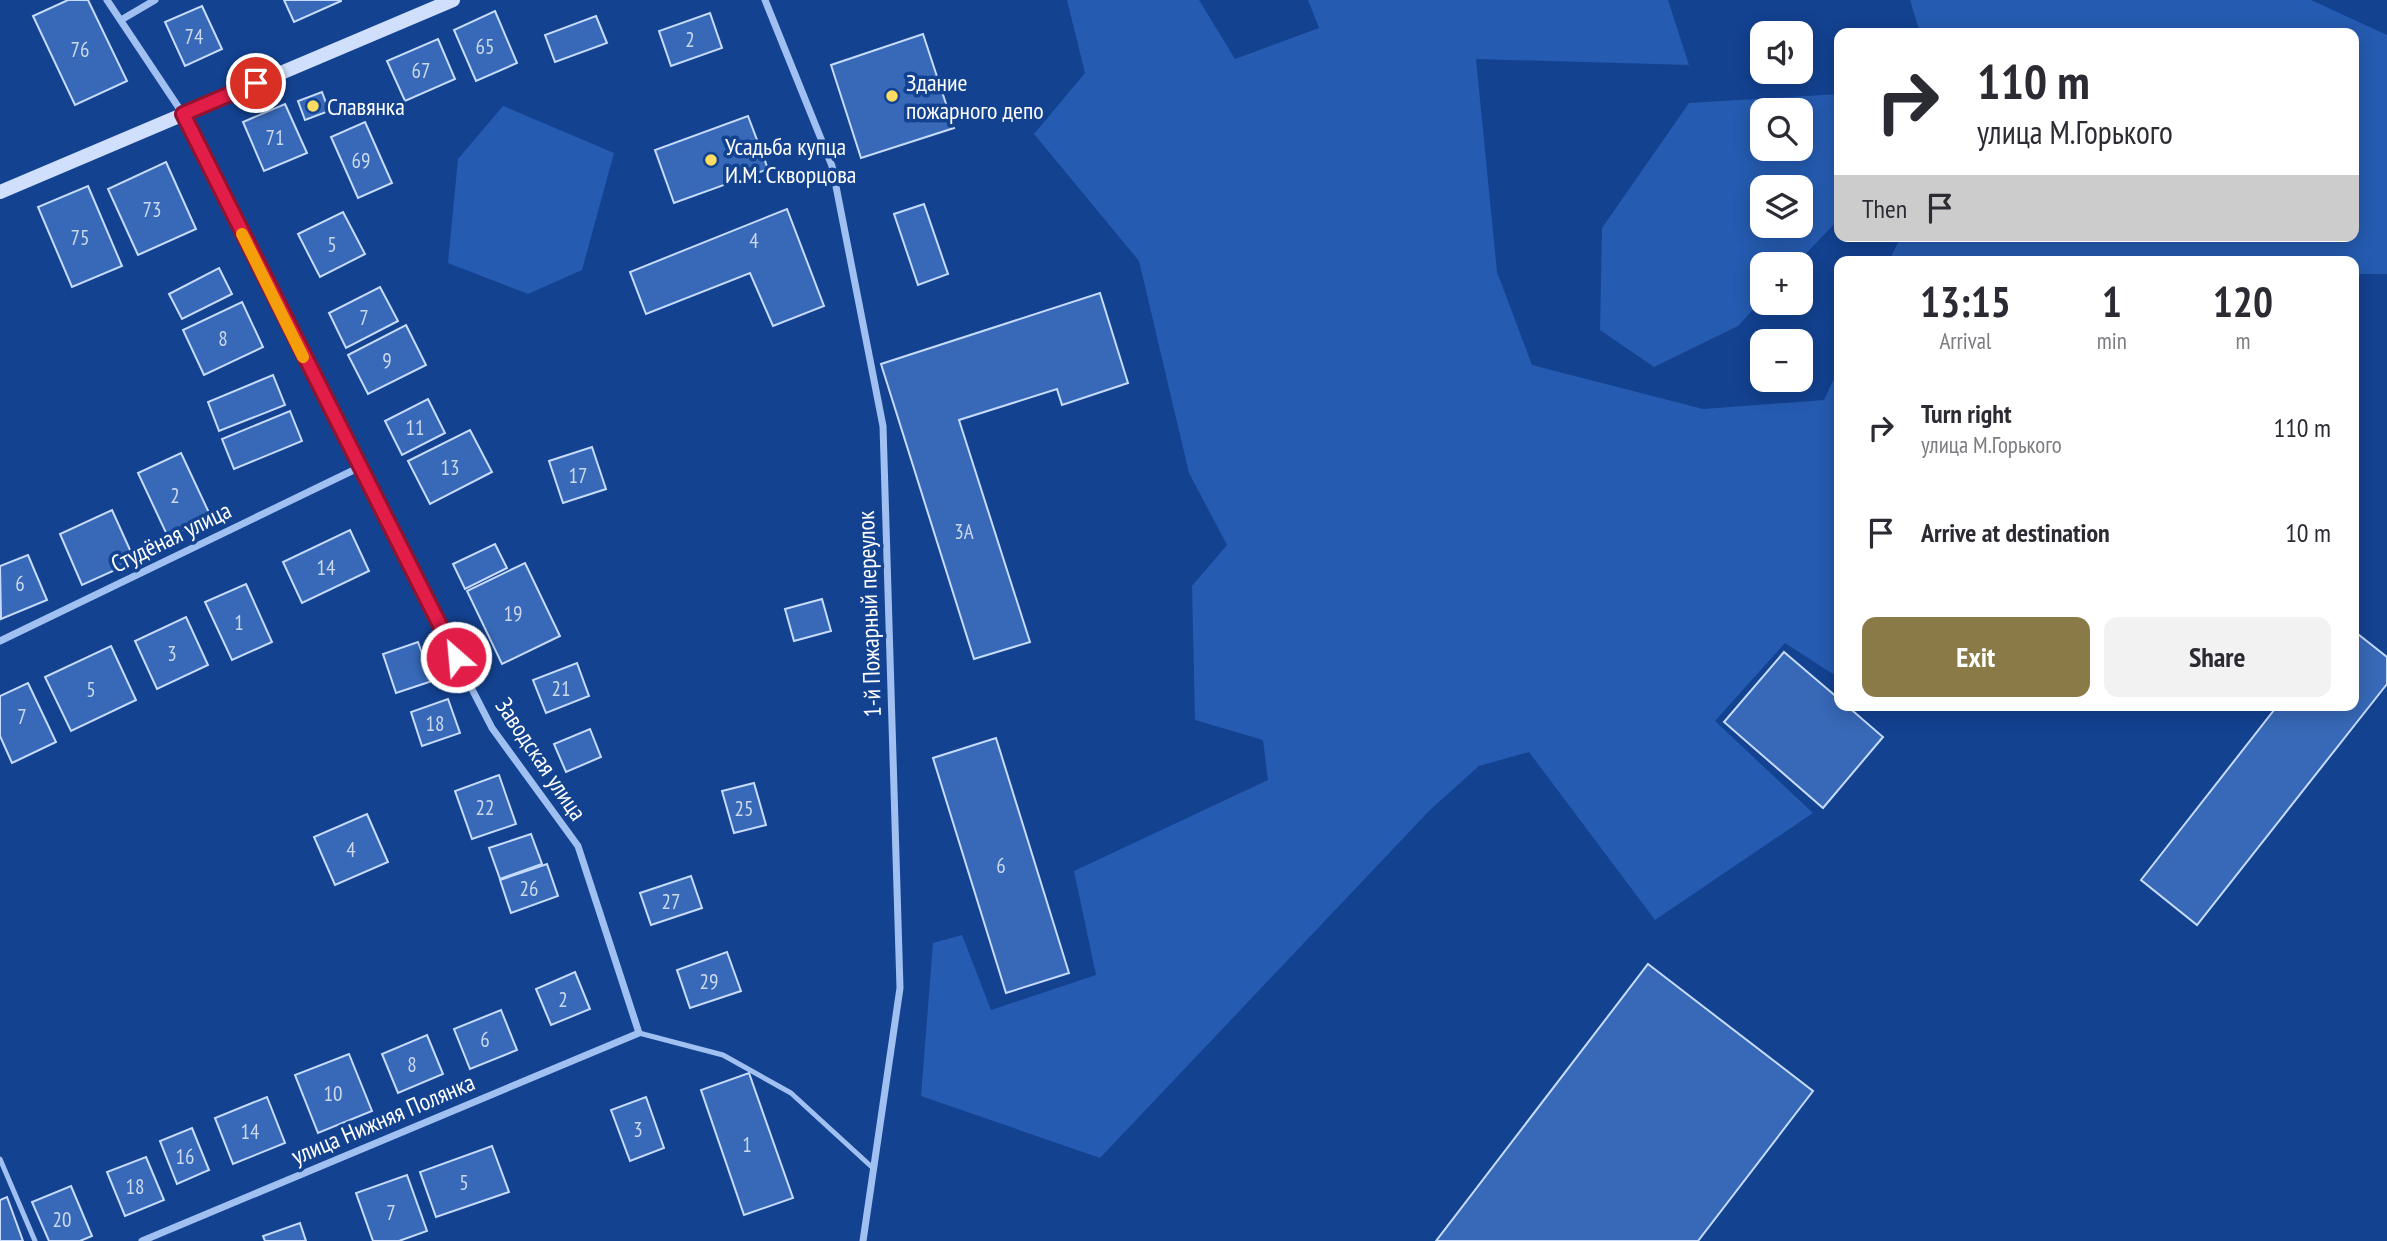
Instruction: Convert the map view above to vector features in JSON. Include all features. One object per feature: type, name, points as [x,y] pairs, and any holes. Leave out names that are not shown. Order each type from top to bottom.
[{"type":"street","name":"Заводская улица","points":[[107,0],[183,114],[358,468],[492,727],[578,846],[639,1033]]},
{"type":"street","points":[[121,20],[155,0]]},
{"type":"street","points":[[0,192],[453,0]]},
{"type":"street","name":"1-й Пожарный переулок","points":[[765,0],[832,166],[883,426],[900,988],[863,1241]]},
{"type":"street","name":"Студёная улица","points":[[0,641],[358,468]]},
{"type":"street","name":"улица Нижняя Полянка","points":[[142,1241],[639,1033]]},
{"type":"lane","points":[[639,1033],[723,1055],[792,1093],[874,1169]]},
{"type":"lane","points":[[0,1159],[35,1241]]},
{"type":"shaded area","points":[[1067,0],[1199,0],[1235,59],[1319,28],[1308,0],[1668,0],[1689,65],[1476,59],[1497,272],[1532,365],[1703,409],[1824,400],[1834,379],[1834,675],[1785,643],[1715,721],[1813,813],[1655,920],[1529,752],[1479,766],[1430,810],[1100,1158],[921,1096],[933,943],[962,935],[991,1010],[1096,975],[1074,871],[1268,780],[1263,740],[1195,720],[1192,586],[1227,545],[1189,473],[1139,261],[1034,134],[1085,73]]},
{"type":"shaded area","points":[[1910,0],[2311,0],[2387,35],[2387,274],[2359,276],[2359,256],[1891,256],[1898,242],[2359,242],[2359,28],[1918,28]]},
{"type":"shaded area","points":[[1834,94],[1834,224],[1807,252],[1750,252],[1750,313],[1738,326],[1654,367],[1600,330],[1602,228],[1689,103],[1750,99],[1750,161],[1813,161],[1813,98],[1772,98]]},
{"type":"shaded area","points":[[503,106],[614,153],[582,270],[528,294],[448,263],[458,159]]},
{"type":"building","points":[[68,0],[88,0],[127,81],[75,105],[33,16]]},
{"type":"building","points":[[284,0],[341,0],[341,1],[294,22]]},
{"type":"building","points":[[202,6],[222,49],[185,66],[165,22]]},
{"type":"building","points":[[495,11],[517,63],[476,81],[454,30]]},
{"type":"building","points":[[710,13],[722,48],[671,66],[659,31]]},
{"type":"building","points":[[596,16],[607,43],[555,62],[545,35]]},
{"type":"building","name":"Здание пожарного депо","points":[[923,34],[954,128],[861,158],[831,65]]},
{"type":"building","points":[[438,39],[455,79],[405,101],[387,61]]},
{"type":"building","name":"Славянка","points":[[322,92],[329,111],[305,120],[298,101]]},
{"type":"building","points":[[285,104],[307,153],[264,171],[243,122]]},
{"type":"building","name":"Усадьба купца И.М. Скворцова","points":[[748,116],[768,169],[674,203],[655,150]]},
{"type":"building","points":[[365,122],[392,183],[358,198],[331,137]]},
{"type":"building","points":[[166,162],[196,229],[138,255],[108,189]]},
{"type":"building","points":[[88,186],[122,266],[72,287],[38,207]]},
{"type":"building","points":[[924,204],[948,274],[918,285],[894,214]]},
{"type":"building","points":[[787,209],[824,306],[773,326],[750,273],[646,314],[630,272]]},
{"type":"building","points":[[343,212],[365,254],[320,277],[298,234]]},
{"type":"building","points":[[219,268],[232,294],[182,319],[169,294]]},
{"type":"building","points":[[380,287],[398,321],[346,348],[329,313]]},
{"type":"building","points":[[1100,293],[1128,383],[1062,405],[1057,389],[959,420],[1030,642],[974,659],[881,364]]},
{"type":"building","points":[[242,302],[263,347],[204,375],[183,330]]},
{"type":"building","points":[[406,325],[426,365],[368,394],[348,355]]},
{"type":"building","points":[[273,375],[285,405],[219,431],[208,402]]},
{"type":"building","points":[[428,399],[445,433],[402,455],[385,421]]},
{"type":"building","points":[[290,411],[302,441],[234,469],[222,439]]},
{"type":"building","points":[[470,430],[492,472],[430,504],[408,461]]},
{"type":"building","points":[[592,447],[606,489],[563,503],[549,461]]},
{"type":"building","points":[[181,453],[211,517],[168,537],[138,473]]},
{"type":"building","points":[[112,510],[135,561],[82,585],[60,534]]},
{"type":"building","points":[[350,530],[369,571],[302,603],[283,562]]},
{"type":"building","points":[[495,544],[507,568],[465,589],[453,564]]},
{"type":"building","points":[[28,555],[47,600],[1,619],[0,566]]},
{"type":"building","points":[[525,563],[560,636],[502,664],[467,591]]},
{"type":"building","points":[[246,584],[272,642],[232,660],[205,602]]},
{"type":"building","points":[[822,599],[831,631],[794,641],[785,609]]},
{"type":"building","points":[[186,617],[208,665],[157,689],[135,641]]},
{"type":"building","points":[[2359,635],[2387,657],[2387,684],[2197,925],[2141,880],[2273,711],[2359,711]]},
{"type":"building","points":[[418,642],[432,681],[396,693],[383,654]]},
{"type":"building","points":[[111,646],[136,700],[71,731],[45,677]]},
{"type":"building","points":[[1784,652],[1834,695],[1834,711],[1853,711],[1883,737],[1823,808],[1724,722]]},
{"type":"building","points":[[577,663],[589,696],[546,713],[533,680]]},
{"type":"building","points":[[28,683],[56,742],[12,763],[0,736],[0,696]]},
{"type":"building","points":[[448,699],[460,733],[422,746],[411,712]]},
{"type":"building","points":[[590,729],[601,757],[566,772],[554,744]]},
{"type":"building","points":[[996,738],[1069,973],[1006,993],[933,758]]},
{"type":"building","points":[[499,775],[516,824],[472,839],[455,791]]},
{"type":"building","points":[[754,783],[766,825],[734,833],[722,791]]},
{"type":"building","points":[[367,814],[388,862],[335,885],[314,837]]},
{"type":"building","points":[[531,834],[542,864],[500,879],[489,848]]},
{"type":"building","points":[[547,864],[558,896],[511,913],[500,880]]},
{"type":"building","points":[[691,876],[702,908],[651,925],[640,893]]},
{"type":"building","points":[[727,952],[741,991],[690,1008],[677,970]]},
{"type":"building","points":[[1648,964],[1813,1091],[1698,1241],[1436,1241]]},
{"type":"building","points":[[575,972],[590,1009],[551,1025],[536,989]]},
{"type":"building","points":[[501,1010],[517,1050],[470,1069],[454,1029]]},
{"type":"building","points":[[427,1035],[443,1074],[398,1093],[382,1054]]},
{"type":"building","points":[[349,1054],[372,1111],[318,1133],[295,1075]]},
{"type":"building","points":[[749,1073],[793,1198],[744,1215],[701,1090]]},
{"type":"building","points":[[267,1097],[285,1143],[233,1164],[215,1118]]},
{"type":"building","points":[[646,1097],[664,1148],[630,1161],[611,1110]]},
{"type":"building","points":[[192,1128],[209,1170],[177,1184],[160,1141]]},
{"type":"building","points":[[492,1146],[509,1192],[436,1217],[420,1172]]},
{"type":"building","points":[[146,1157],[164,1200],[125,1216],[107,1172]]},
{"type":"building","points":[[407,1175],[427,1231],[399,1241],[373,1241],[356,1193]]},
{"type":"building","points":[[71,1186],[92,1236],[80,1241],[49,1241],[32,1202]]},
{"type":"building","points":[[7,1197],[23,1241],[0,1241],[0,1200]]},
{"type":"building","points":[[300,1223],[306,1241],[265,1241],[263,1236]]},
{"type":"slow traffic","points":[[242,234],[303,357]]},
{"type":"place","name":"Здание пожарного депо","points":[[892,96]]},
{"type":"place","name":"Славянка","points":[[313,106]]},
{"type":"place","name":"Усадьба купца И.М. Скворцова","points":[[711,160]]},
{"type":"route","points":[[256,83],[183,114],[358,468],[456,657]]}]
